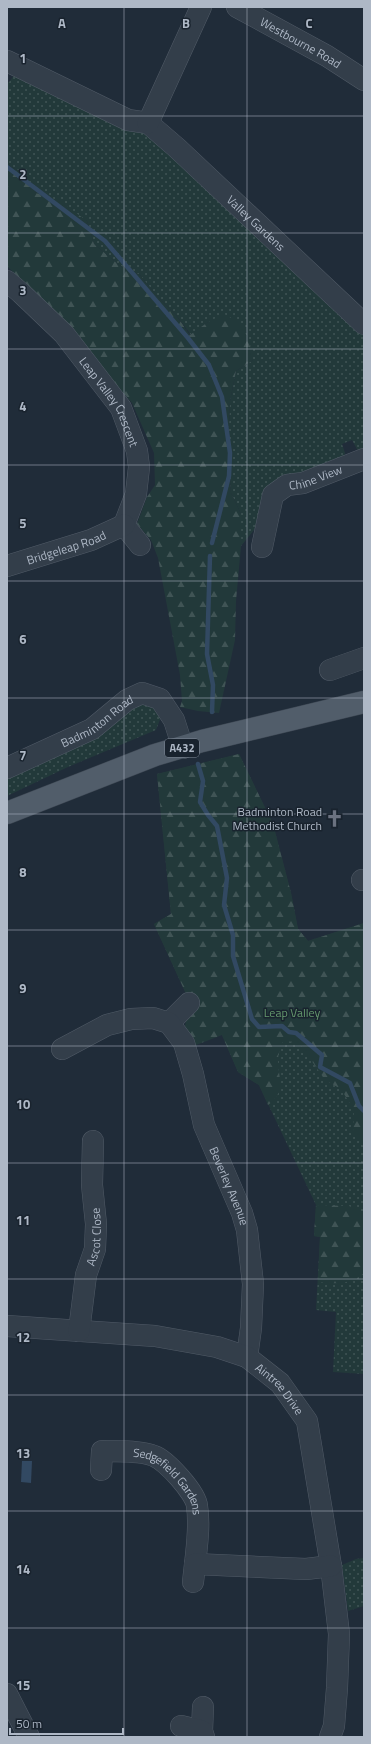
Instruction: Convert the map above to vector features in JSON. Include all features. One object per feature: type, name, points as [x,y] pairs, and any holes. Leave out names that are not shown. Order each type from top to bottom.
[{"type":"main road","name":"A432","points":[[7,812],[116,769],[156,755],[202,741],[364,702]]},
{"type":"street","points":[[8,65],[128,120],[148,123],[201,7]]},
{"type":"street","name":"Westbourne Road","points":[[237,7],[327,56],[364,80]]},
{"type":"street","name":"Valley Gardens","points":[[148,123],[177,148],[364,324]]},
{"type":"street","name":"Leap Valley Crescent","points":[[7,281],[64,334],[120,408],[137,451],[139,467],[136,494],[124,525]]},
{"type":"street","name":"Chine View","points":[[262,547],[273,495],[287,485],[303,483],[364,459]]},
{"type":"street","points":[[124,525],[140,545]]},
{"type":"street","name":"Bridgeleap Road","points":[[7,566],[91,540],[124,525]]},
{"type":"street","points":[[330,670],[364,658]]},
{"type":"street","name":"Badminton Road","points":[[7,768],[92,729],[127,700],[142,693],[160,699],[174,720],[183,748]]},
{"type":"street","points":[[62,1049],[84,1047],[108,1025],[131,1019],[153,1018],[169,1023],[189,1003]]},
{"type":"street","name":"Beverley Avenue","points":[[169,1023],[184,1043],[193,1074],[204,1125],[242,1213],[247,1230],[253,1284],[251,1328],[247,1357]]},
{"type":"street","name":"Ascot Close","points":[[79,1331],[86,1275],[95,1249],[96,1224],[92,1185],[93,1142]]},
{"type":"street","name":"Aintree Drive","points":[[7,1326],[155,1336],[217,1347],[247,1357],[280,1383],[307,1421],[331,1566],[339,1634],[334,1726],[330,1737]]},
{"type":"street","name":"Sedgefield Gardens","points":[[101,1470],[102,1451],[136,1453],[154,1456],[175,1474],[188,1489],[197,1505],[194,1573],[306,1569],[331,1566]]},
{"type":"street","points":[[7,1694],[29,1737]]},
{"type":"street","points":[[181,1726],[203,1734],[203,1707]]},
{"type":"green space","points":[[15,74],[145,132],[162,144],[364,336],[364,452],[358,451],[352,440],[342,444],[345,453],[342,461],[283,480],[254,530],[241,546],[241,514],[231,493],[228,450],[230,401],[236,371],[253,360],[208,322],[191,335],[176,315],[157,296],[140,275],[119,265],[94,244],[87,221],[47,197],[36,193],[22,172],[7,165],[7,82],[9,82]]},
{"type":"green space","points":[[7,165],[22,172],[36,193],[60,201],[87,221],[94,244],[119,265],[140,275],[157,296],[176,315],[190,335],[208,322],[224,314],[240,323],[250,342],[253,360],[236,371],[230,401],[228,450],[231,493],[241,514],[241,546],[236,601],[235,640],[219,713],[198,711],[180,707],[182,701],[180,675],[158,558],[151,540],[137,524],[147,497],[155,485],[154,453],[132,403],[61,320],[7,266]]},
{"type":"green space","points":[[138,702],[155,707],[161,717],[156,730],[68,767],[7,796],[7,775]]},
{"type":"green space","name":"Leap Valley","points":[[239,754],[273,824],[291,893],[298,929],[308,941],[364,923],[364,1374],[333,1372],[336,1312],[316,1310],[320,1237],[314,1236],[316,1205],[259,1085],[238,1072],[222,1035],[185,1022],[193,1009],[154,924],[171,914],[157,774]]},
{"type":"green space","name":"Leap Valley","points":[[239,754],[273,824],[291,893],[298,929],[308,941],[364,923],[364,1147],[353,1132],[354,1110],[341,1089],[325,1080],[302,1047],[284,1039],[278,1057],[280,1089],[278,1095],[268,1105],[259,1085],[238,1072],[222,1035],[191,1047],[186,1036],[185,1024],[193,1009],[154,924],[171,914],[157,774]]},
{"type":"green space","points":[[316,1205],[349,1206],[364,1213],[364,1273],[359,1277],[342,1283],[318,1282],[320,1237],[314,1236]]},
{"type":"green space","points":[[364,1558],[364,1606],[348,1611],[342,1565],[356,1559]]},
{"type":"water","points":[[22,1461],[32,1461],[31,1483],[21,1482]]},
{"type":"waterway","points":[[7,167],[105,241],[188,338],[209,365],[222,397],[230,453],[229,476],[212,543]]},
{"type":"waterway","points":[[210,556],[207,654],[213,685],[212,712]]},
{"type":"waterway","points":[[198,764],[203,781],[200,802],[217,826],[227,878],[224,905],[233,935],[233,956],[252,1019],[259,1027],[282,1026],[289,1032],[296,1033],[322,1055],[320,1067],[350,1083],[359,1106],[364,1111]]},
{"type":"place","name":"Badminton Road Methodist Church","points":[[335,818]]}]
